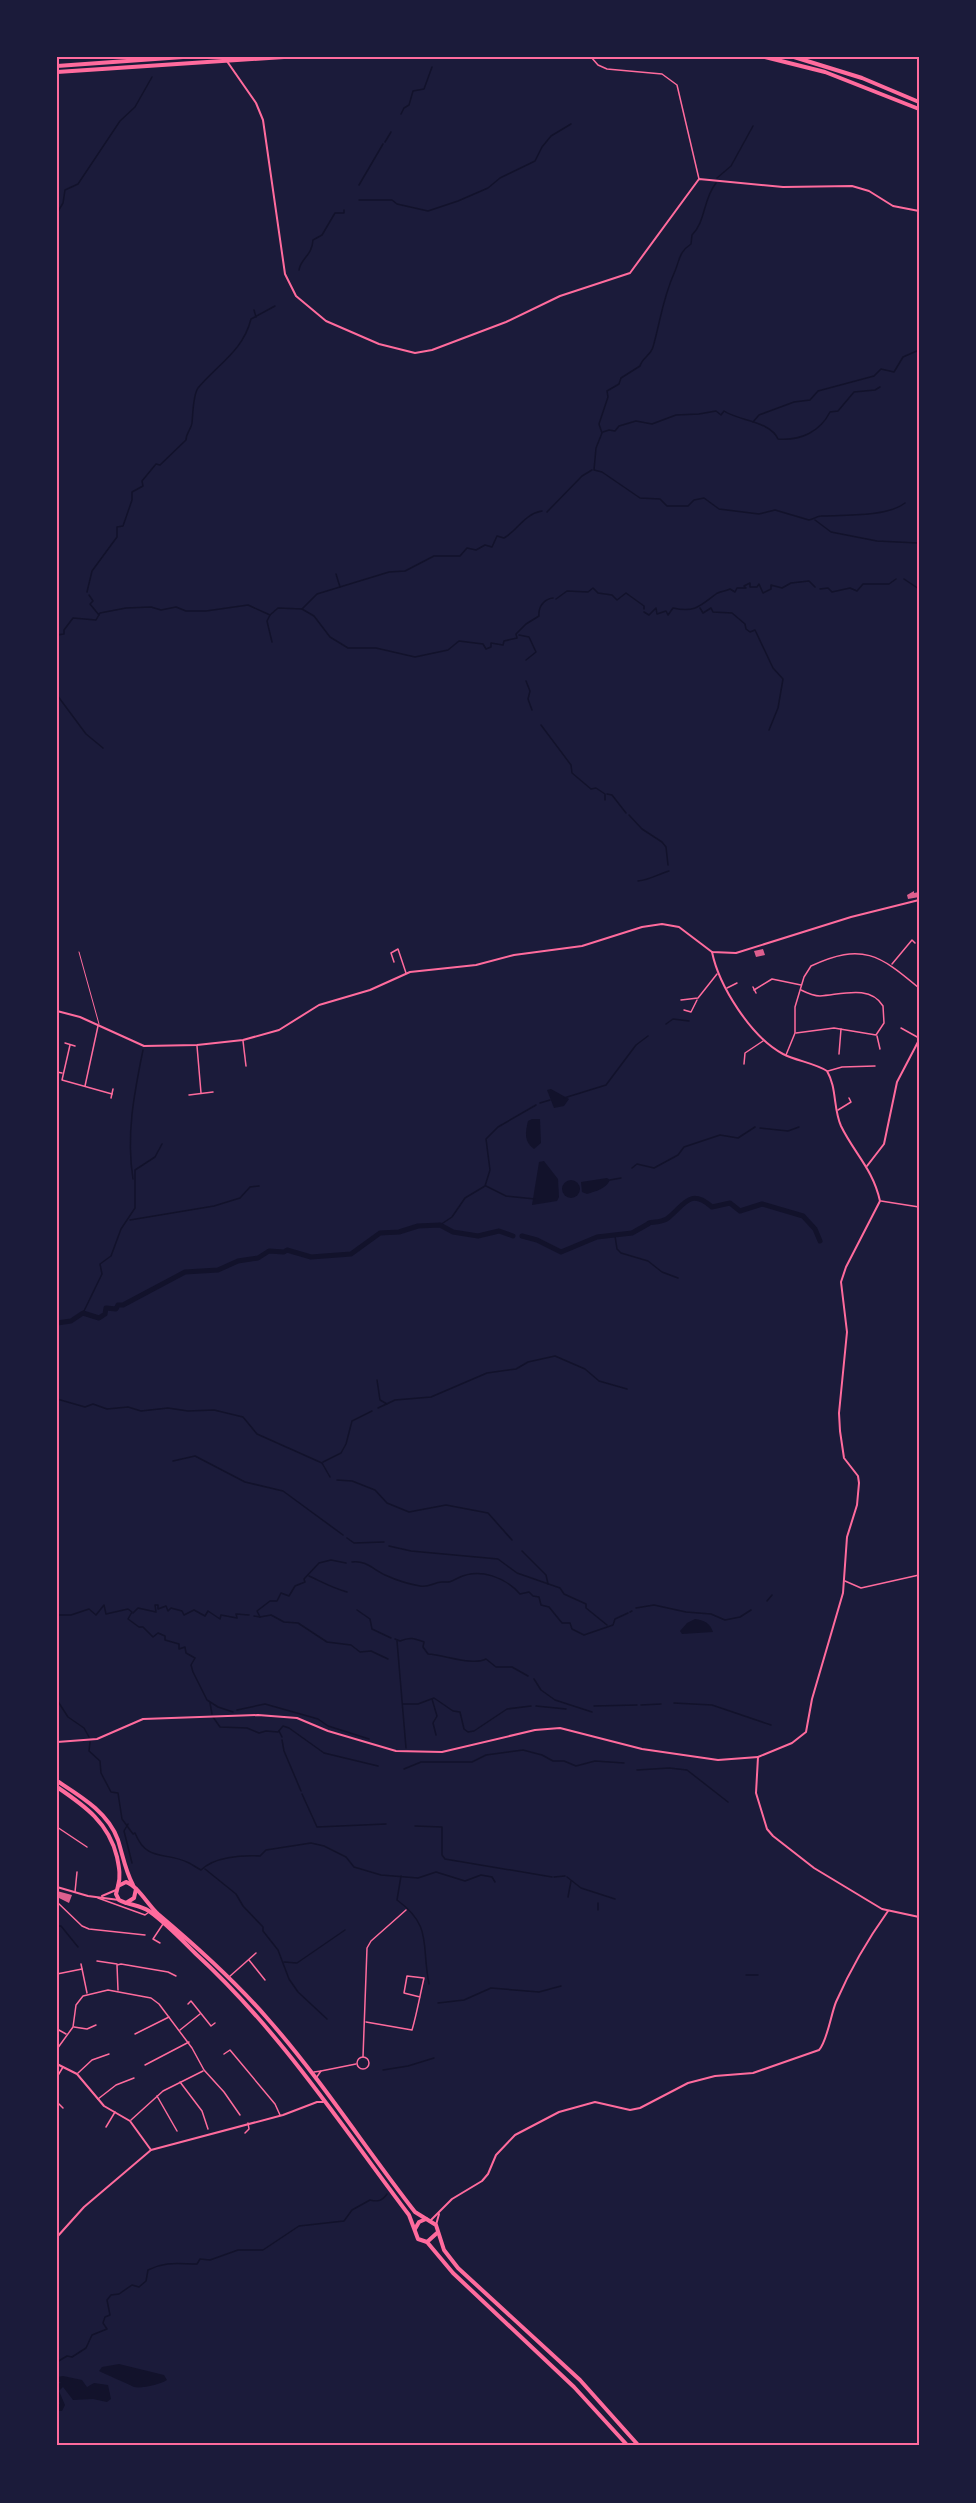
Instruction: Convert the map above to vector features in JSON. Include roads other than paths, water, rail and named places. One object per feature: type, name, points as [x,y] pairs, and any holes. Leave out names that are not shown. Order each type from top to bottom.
[{"type":"highway","points":[[57,66],[183,57]]},
{"type":"highway","points":[[57,72],[284,57]]},
{"type":"highway","points":[[765,57],[825,72],[919,109]]},
{"type":"highway","points":[[794,57],[852,75],[919,102]]},
{"type":"highway","points":[[57,1781],[106,1819],[118,1840],[125,1869],[134,1887],[148,1905],[228,1977],[266,2017],[310,2071],[410,2206],[436,2225],[444,2250],[458,2268],[586,2387],[639,2446]]},
{"type":"highway","points":[[57,1787],[93,1813],[107,1828],[118,1862],[119,1900],[149,1912],[240,1996],[277,2037],[409,2215],[418,2239],[427,2242],[453,2273],[574,2387],[628,2446]]},
{"type":"highway","points":[[117,1888],[126,1882],[134,1887]]},
{"type":"highway","points":[[125,1903],[134,1898],[134,1887]]},
{"type":"highway","points":[[414,2230],[419,2222],[428,2220]]},
{"type":"highway","points":[[427,2242],[434,2238],[437,2231]]},
{"type":"street","points":[[224,57],[256,103],[263,120],[285,274],[296,296],[318,316],[379,344],[418,353],[469,337],[560,296],[630,273],[699,179],[677,85],[662,74],[607,69],[598,65],[591,57]]},
{"type":"street","points":[[699,179],[783,187],[852,186],[869,191],[893,206],[919,211]]},
{"type":"street","points":[[57,1011],[144,1046],[196,1045],[243,1040],[279,1030],[319,1005],[370,990],[406,973],[476,965],[514,955],[582,946],[642,927],[662,924],[685,930],[712,952],[726,954],[759,948],[851,917],[919,900]]},
{"type":"street","points":[[891,964],[912,940],[915,943]]},
{"type":"street","points":[[394,962],[391,953],[398,949],[406,973]]},
{"type":"street","points":[[712,952],[717,974],[763,1040],[786,1055],[827,1071],[842,1067],[875,1066]]},
{"type":"street","points":[[786,1055],[795,1033],[795,1011],[800,990],[811,966],[839,957],[870,954],[891,964],[919,987]]},
{"type":"street","points":[[684,1010],[691,1012],[697,999],[717,974]]},
{"type":"street","points":[[754,990],[772,979],[802,985]]},
{"type":"street","points":[[726,989],[737,982]]},
{"type":"street","points":[[795,1033],[841,1028],[866,1035],[876,1035],[882,1031],[885,1018],[883,1006],[878,999],[860,993],[821,996],[800,990]]},
{"type":"street","points":[[681,1000],[697,999]]},
{"type":"street","points":[[85,1086],[99,1026]]},
{"type":"street","points":[[839,1054],[841,1028]]},
{"type":"street","points":[[867,1166],[884,1144],[897,1082],[919,1039],[901,1028]]},
{"type":"street","points":[[876,1035],[880,1049]]},
{"type":"street","points":[[243,1040],[246,1066]]},
{"type":"street","points":[[744,1064],[745,1053],[763,1040]]},
{"type":"street","points":[[65,1043],[75,1046]]},
{"type":"street","points":[[70,1045],[62,1080],[112,1094]]},
{"type":"street","points":[[196,1045],[201,1093]]},
{"type":"street","points":[[57,1742],[97,1739],[143,1719],[258,1715],[297,1718],[328,1731],[396,1751],[442,1752],[535,1730],[560,1728],[642,1749],[734,1761],[760,1756],[792,1743],[806,1732],[812,1699],[834,1628],[844,1580],[847,1537],[857,1505],[859,1483],[858,1476],[844,1458],[840,1429],[847,1332],[841,1282],[858,1241],[880,1201],[867,1166],[846,1135],[827,1071]]},
{"type":"street","points":[[57,1072],[63,1073]]},
{"type":"street","points":[[111,1098],[113,1089]]},
{"type":"street","points":[[189,1095],[213,1092]]},
{"type":"street","points":[[837,1110],[851,1102],[849,1098]]},
{"type":"street","points":[[880,1201],[919,1207]]},
{"type":"street","points":[[844,1580],[861,1588],[919,1575]]},
{"type":"street","points":[[760,1756],[756,1792],[767,1829],[807,1863],[888,1911],[919,1917]]},
{"type":"street","points":[[57,1827],[87,1847]]},
{"type":"street","points":[[75,1892],[77,1872]]},
{"type":"street","points":[[57,1887],[119,1900]]},
{"type":"street","points":[[98,1897],[117,1888]]},
{"type":"street","points":[[98,1897],[145,1915],[149,1912]]},
{"type":"street","points":[[57,1902],[82,1926],[89,1929],[146,1935]]},
{"type":"street","points":[[363,2057],[368,1945],[406,1910]]},
{"type":"street","points":[[428,2220],[439,2214],[452,2199],[482,2181],[488,2174],[496,2155],[515,2135],[559,2112],[595,2102],[630,2110],[640,2108],[688,2083],[715,2076],[753,2073],[819,2050],[823,2045],[829,2019],[847,1980],[888,1911]]},
{"type":"street","points":[[153,1939],[163,1924]]},
{"type":"street","points":[[149,1939],[159,1943]]},
{"type":"street","points":[[228,1977],[256,1953]]},
{"type":"street","points":[[249,1960],[264,1980]]},
{"type":"street","points":[[98,1961],[117,1965],[127,1964],[176,1976]]},
{"type":"street","points":[[101,1967],[102,1962]]},
{"type":"street","points":[[81,1964],[88,1994]]},
{"type":"street","points":[[117,1965],[118,1991]]},
{"type":"street","points":[[57,1974],[82,1969]]},
{"type":"street","points":[[169,1980],[173,1974]]},
{"type":"street","points":[[365,2022],[412,2030],[420,1997],[424,1978],[408,1975],[403,1991],[420,1997]]},
{"type":"street","points":[[57,2049],[73,2027],[77,2002],[88,1994],[118,1991],[154,1999],[189,2042],[204,2070],[224,2092],[240,2115]]},
{"type":"street","points":[[188,2004],[191,2001],[211,2026],[215,2023]]},
{"type":"street","points":[[179,2030],[201,2013]]},
{"type":"street","points":[[135,2034],[169,2017]]},
{"type":"street","points":[[73,2027],[87,2029],[96,2025]]},
{"type":"street","points":[[57,2029],[68,2035]]},
{"type":"street","points":[[139,2032],[141,2037]]},
{"type":"street","points":[[145,2065],[189,2042]]},
{"type":"street","points":[[224,2054],[234,2046]]},
{"type":"street","points":[[230,2050],[275,2104],[280,2115]]},
{"type":"street","points":[[77,2074],[92,2060],[109,2054]]},
{"type":"street","points":[[357,2064],[361,2069],[367,2068],[369,2062],[363,2057]]},
{"type":"street","points":[[357,2064],[358,2059],[363,2057]]},
{"type":"street","points":[[57,2064],[77,2074],[97,2099],[130,2121],[145,2137],[151,2150]]},
{"type":"street","points":[[148,2064],[151,2068]]},
{"type":"street","points":[[310,2071],[357,2064]]},
{"type":"street","points":[[57,2077],[64,2066]]},
{"type":"street","points":[[130,2121],[157,2096],[180,2081],[204,2070]]},
{"type":"street","points":[[316,2079],[321,2071]]},
{"type":"street","points":[[126,2075],[128,2080]]},
{"type":"street","points":[[97,2099],[134,2078]]},
{"type":"street","points":[[180,2081],[202,2111],[208,2129]]},
{"type":"street","points":[[317,2102],[318,2091]]},
{"type":"street","points":[[157,2096],[177,2132]]},
{"type":"street","points":[[57,2102],[63,2108]]},
{"type":"street","points":[[57,2236],[84,2207],[151,2150],[280,2115],[317,2102],[326,2102]]},
{"type":"street","points":[[106,2127],[115,2112]]},
{"type":"street","points":[[109,2123],[112,2126]]},
{"type":"street","points":[[174,2126],[178,2123]]},
{"type":"street","points":[[245,2133],[249,2129],[248,2123]]},
{"type":"street","points":[[436,2225],[439,2214]]},
{"type":"lane","points":[[79,952],[99,1026]]},
{"type":"waterway","points":[[401,114],[409,105],[413,91],[424,89],[432,67]]},
{"type":"waterway","points":[[57,213],[63,203],[65,190],[78,184],[120,121],[135,107],[152,77]]},
{"type":"waterway","points":[[359,200],[392,200],[397,204],[428,211],[458,201],[488,188],[500,178],[535,161],[551,136],[571,124]]},
{"type":"waterway","points":[[717,178],[731,166],[753,126]]},
{"type":"waterway","points":[[385,142],[391,132]]},
{"type":"waterway","points":[[359,185],[383,144]]},
{"type":"waterway","points":[[716,183],[700,223],[692,235],[691,244],[679,259],[667,291],[652,350],[640,366],[621,378],[619,384],[607,391],[608,397],[599,424],[602,433],[596,448],[594,470],[602,472],[640,498],[660,499],[667,506],[688,506],[694,500],[704,498],[719,509],[759,514],[775,510],[809,520],[820,516],[877,513],[897,508],[905,503]]},
{"type":"waterway","points":[[299,270],[311,250],[313,240],[322,235],[335,213],[344,213],[344,210]]},
{"type":"waterway","points":[[87,592],[92,571],[117,537],[117,527],[123,526],[132,500],[132,492],[143,486],[142,481],[156,464],[160,465],[186,440],[191,425],[196,391],[236,349],[251,319],[275,306]]},
{"type":"waterway","points":[[254,310],[256,317]]},
{"type":"waterway","points":[[753,422],[759,415],[794,402],[810,400],[818,391],[874,376],[881,369],[894,372],[903,357],[919,350]]},
{"type":"waterway","points":[[603,432],[615,431],[619,426],[636,421],[652,424],[676,415],[716,411],[721,415],[724,411],[768,428],[778,439],[801,437],[821,425],[830,412],[838,411],[854,392],[875,390],[880,387]]},
{"type":"waterway","points":[[547,512],[582,476],[592,470]]},
{"type":"waterway","points":[[270,615],[278,608],[302,609],[317,594],[389,572],[405,571],[434,556],[460,556],[467,548],[476,550],[485,545],[492,547],[497,536],[504,538],[530,515],[542,511]]},
{"type":"waterway","points":[[815,520],[831,532],[877,541],[918,543]]},
{"type":"waterway","points":[[336,574],[340,587]]},
{"type":"waterway","points":[[820,589],[828,588],[832,592],[850,588],[857,591],[863,584],[889,584],[896,579]]},
{"type":"waterway","points":[[904,579],[919,589]]},
{"type":"waterway","points":[[644,612],[649,615],[656,608],[657,614],[666,611],[668,615],[673,608],[692,609],[717,593],[730,589],[735,592],[737,588],[746,588],[744,586],[750,583],[750,587],[757,587],[759,584],[763,593],[771,589],[771,585],[782,588],[791,583],[809,581],[815,587]]},
{"type":"waterway","points":[[556,599],[567,591],[588,592],[593,588],[598,593],[612,595],[617,600],[626,593],[644,606],[644,609]]},
{"type":"waterway","points":[[89,595],[93,601],[90,604],[99,615]]},
{"type":"waterway","points":[[302,609],[314,616],[330,637],[348,648],[376,648],[415,657],[448,650],[459,641],[483,644],[486,649],[491,647],[491,643],[503,645],[504,641],[517,638],[516,634],[539,616],[542,604],[553,598]]},
{"type":"waterway","points":[[57,635],[64,634],[64,630],[73,618],[96,620],[100,613],[126,608],[151,607],[161,610],[176,607],[186,611],[206,611],[248,605],[270,615],[267,621],[272,642]]},
{"type":"waterway","points":[[700,608],[703,613],[711,608],[713,612],[732,613],[745,624],[746,629],[750,632],[755,630],[773,668],[783,679],[778,708],[769,730]]},
{"type":"waterway","points":[[519,635],[529,637],[536,652],[526,660]]},
{"type":"waterway","points":[[526,681],[530,691],[528,699],[532,710]]},
{"type":"waterway","points":[[57,695],[86,734],[103,748]]},
{"type":"waterway","points":[[541,725],[571,765],[572,773],[591,789],[596,788],[605,794],[605,800]]},
{"type":"waterway","points":[[607,794],[612,795],[626,813]]},
{"type":"waterway","points":[[629,815],[642,829],[666,847],[668,865]]},
{"type":"waterway","points":[[638,881],[669,871]]},
{"type":"waterway","points":[[666,1024],[673,1019],[689,1021]]},
{"type":"waterway","points":[[564,1098],[606,1085],[636,1045],[648,1036]]},
{"type":"waterway","points":[[133,1179],[131,1130],[143,1050]]},
{"type":"waterway","points":[[540,1103],[550,1100]]},
{"type":"waterway","points":[[440,1225],[452,1217],[465,1198],[485,1186],[490,1170],[486,1139],[498,1127],[536,1105]]},
{"type":"waterway","points":[[632,1168],[637,1164],[654,1168],[678,1155],[684,1147],[720,1135],[738,1138],[755,1127]]},
{"type":"waterway","points":[[760,1128],[788,1131],[799,1127]]},
{"type":"waterway","points":[[83,1313],[102,1274],[100,1264],[111,1256],[121,1229],[135,1208],[135,1170],[155,1157],[162,1144]]},
{"type":"waterway","points":[[610,1180],[621,1178]]},
{"type":"waterway","points":[[130,1220],[214,1206],[240,1198],[250,1187],[259,1186]]},
{"type":"waterway","points":[[486,1186],[506,1196],[535,1199]]},
{"type":"waterway","points":[[649,1223],[666,1219],[693,1198],[704,1201],[712,1207],[730,1203],[740,1211],[762,1204],[803,1216],[815,1229],[820,1241]]},
{"type":"waterway","points":[[522,1236],[537,1240],[561,1252],[597,1237],[632,1233],[648,1224]]},
{"type":"waterway","points":[[57,1323],[71,1321],[83,1313],[99,1318],[105,1314],[106,1308],[116,1309],[118,1305],[123,1305],[185,1272],[218,1270],[238,1261],[258,1258],[269,1251],[284,1252],[287,1250],[311,1257],[351,1254],[380,1233],[399,1232],[418,1226],[440,1225],[453,1232],[478,1236],[499,1231],[513,1236]]},
{"type":"waterway","points":[[615,1236],[617,1249],[621,1253],[648,1261],[662,1272],[678,1278]]},
{"type":"waterway","points":[[378,1408],[395,1400],[431,1397],[487,1373],[516,1369],[528,1362],[555,1356],[585,1369],[599,1381],[627,1389]]},
{"type":"waterway","points":[[377,1380],[380,1400],[387,1404]]},
{"type":"waterway","points":[[57,1399],[85,1407],[93,1404],[107,1409],[128,1407],[141,1411],[168,1408],[188,1411],[214,1410],[243,1417],[257,1434],[322,1463],[330,1477]]},
{"type":"waterway","points":[[323,1462],[341,1453],[346,1444],[352,1421],[372,1411]]},
{"type":"waterway","points":[[173,1461],[195,1456],[245,1482],[283,1491],[343,1535]]},
{"type":"waterway","points":[[337,1480],[352,1481],[375,1490],[387,1503],[409,1512],[446,1505],[488,1513],[512,1540]]},
{"type":"waterway","points":[[347,1538],[354,1543],[384,1542]]},
{"type":"waterway","points":[[389,1546],[411,1551],[498,1559],[517,1573],[560,1588],[564,1594],[586,1604],[586,1608],[607,1625]]},
{"type":"waterway","points":[[522,1551],[546,1575],[548,1584]]},
{"type":"waterway","points":[[254,1616],[260,1617],[257,1611],[270,1601],[277,1601],[281,1593],[289,1596],[295,1586],[305,1582],[304,1579],[319,1563],[331,1560],[346,1563]]},
{"type":"waterway","points":[[352,1562],[366,1564],[393,1579],[423,1586],[451,1582],[466,1575],[492,1576],[508,1583],[520,1594],[529,1592],[539,1597],[541,1605],[549,1607],[562,1623],[570,1623],[572,1629],[584,1635],[613,1625],[615,1619],[628,1613]]},
{"type":"waterway","points":[[309,1576],[347,1592]]},
{"type":"waterway","points":[[767,1601],[772,1595]]},
{"type":"waterway","points":[[57,1615],[71,1615],[89,1609],[96,1615],[104,1605],[106,1614],[128,1609],[132,1612],[128,1619],[139,1627],[143,1627],[153,1637],[158,1633],[165,1636],[165,1640],[179,1644],[179,1649],[185,1647],[186,1653],[195,1658],[191,1665],[207,1700],[233,1712]]},
{"type":"waterway","points":[[133,1613],[138,1608],[156,1612],[155,1605],[158,1605],[158,1609],[166,1606],[168,1611],[171,1608],[182,1611],[184,1615],[194,1610],[205,1616],[208,1611],[220,1619],[221,1615],[237,1618],[236,1614],[249,1615]]},
{"type":"waterway","points":[[636,1608],[654,1605],[686,1612],[711,1614],[725,1620],[740,1617],[751,1610]]},
{"type":"waterway","points":[[357,1610],[370,1619],[372,1629],[391,1638]]},
{"type":"waterway","points":[[260,1617],[271,1615],[284,1622],[298,1623],[327,1642],[351,1645],[360,1652],[371,1651],[388,1659]]},
{"type":"waterway","points":[[395,1639],[400,1641],[412,1638],[424,1642],[423,1647],[428,1654],[466,1661],[486,1659],[496,1667],[512,1667],[528,1676]]},
{"type":"waterway","points":[[397,1641],[406,1748]]},
{"type":"waterway","points":[[534,1679],[541,1690],[555,1700],[592,1712]]},
{"type":"waterway","points":[[403,1704],[418,1704],[434,1698],[453,1711],[460,1712],[464,1729],[468,1732],[474,1731],[507,1709],[531,1706]]},
{"type":"waterway","points":[[432,1699],[437,1716],[433,1723],[436,1735]]},
{"type":"waterway","points":[[57,1700],[68,1717],[84,1728],[89,1737]]},
{"type":"waterway","points":[[210,1703],[212,1714]]},
{"type":"waterway","points":[[674,1703],[712,1705],[771,1725]]},
{"type":"waterway","points":[[237,1710],[265,1704],[318,1719],[328,1726],[369,1739]]},
{"type":"waterway","points":[[641,1705],[661,1704]]},
{"type":"waterway","points":[[594,1706],[637,1705]]},
{"type":"waterway","points":[[536,1706],[566,1709]]},
{"type":"waterway","points":[[213,1717],[220,1727],[247,1728],[259,1733],[278,1732],[283,1726],[324,1753],[378,1766]]},
{"type":"waterway","points":[[279,1731],[282,1737]]},
{"type":"waterway","points":[[282,1740],[284,1751],[301,1791]]},
{"type":"waterway","points":[[90,1742],[89,1751],[100,1761],[101,1773],[111,1792],[118,1793],[122,1819],[145,1849],[151,1853],[181,1859],[201,1870],[220,1860],[260,1856],[266,1850],[311,1843],[324,1846],[346,1857],[354,1867],[381,1875],[418,1878],[436,1872],[465,1881],[481,1875],[492,1877],[495,1882]]},
{"type":"waterway","points":[[404,1769],[421,1762],[472,1762],[486,1755],[523,1750],[542,1755],[553,1761],[564,1761],[576,1766],[595,1761],[624,1763]]},
{"type":"waterway","points":[[637,1770],[669,1768],[687,1770],[728,1802]]},
{"type":"waterway","points":[[302,1794],[317,1827],[386,1824]]},
{"type":"waterway","points":[[128,1824],[124,1831],[132,1863]]},
{"type":"waterway","points":[[415,1826],[442,1827],[442,1855],[445,1859],[552,1877]]},
{"type":"waterway","points":[[205,1869],[236,1894],[243,1906],[263,1927],[263,1931],[278,1950],[289,1979],[298,1992],[327,2019]]},
{"type":"waterway","points":[[401,1876],[397,1900],[408,1909],[421,1928],[429,1984]]},
{"type":"waterway","points":[[554,1877],[565,1876]]},
{"type":"waterway","points":[[567,1877],[581,1888],[615,1899]]},
{"type":"waterway","points":[[568,1897],[571,1881]]},
{"type":"waterway","points":[[598,1903],[598,1910]]},
{"type":"waterway","points":[[57,1926],[61,1926],[78,1947]]},
{"type":"waterway","points":[[284,1962],[297,1963],[345,1930]]},
{"type":"waterway","points":[[746,1975],[758,1975]]},
{"type":"waterway","points":[[438,2003],[464,2000],[491,1988],[539,1992],[561,1986]]},
{"type":"waterway","points":[[383,2070],[408,2066],[434,2058]]},
{"type":"waterway","points":[[57,2362],[67,2356],[72,2357],[86,2348],[92,2335],[107,2329],[103,2323],[105,2317],[110,2315],[107,2300],[111,2295],[119,2294],[132,2285],[139,2287],[146,2281],[148,2270],[166,2264],[197,2264],[200,2259],[210,2260],[238,2250],[263,2250],[299,2226],[344,2221],[352,2210],[370,2200],[380,2200],[387,2194]]}]
